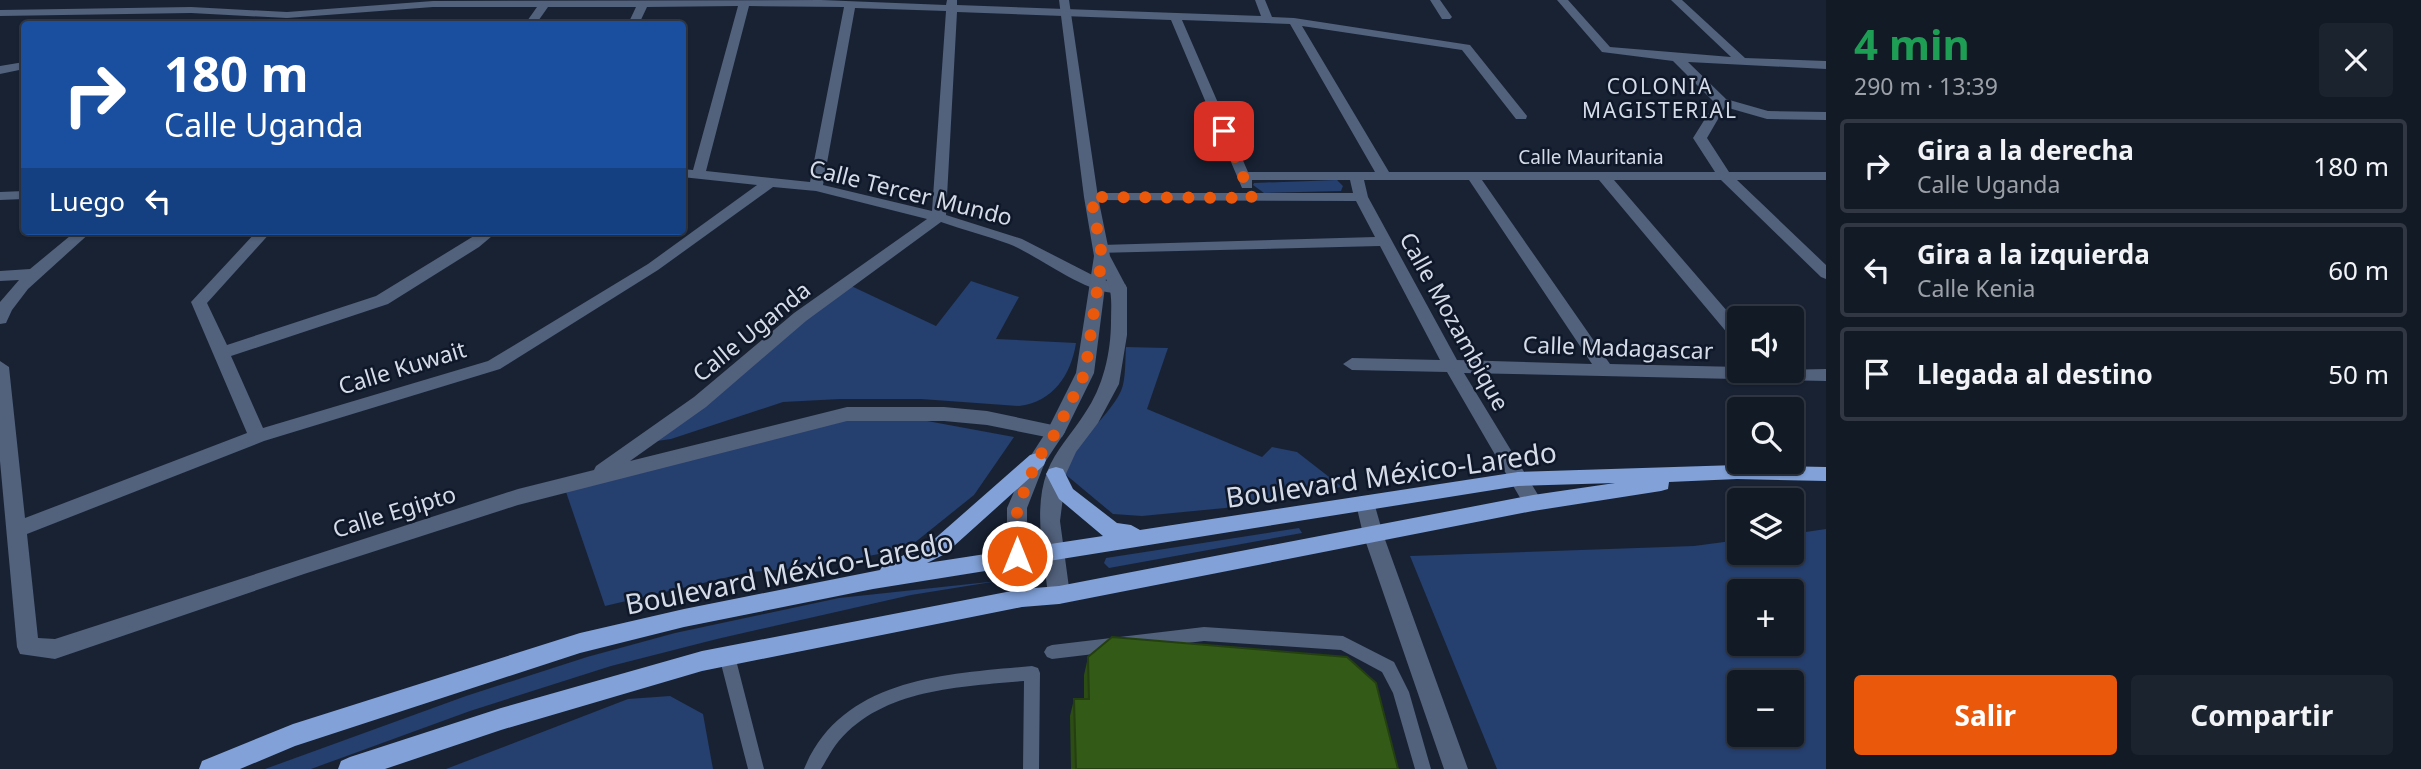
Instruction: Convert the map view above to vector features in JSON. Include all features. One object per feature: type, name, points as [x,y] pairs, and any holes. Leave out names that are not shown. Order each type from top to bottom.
[{"type":"main road","points":[[873,580],[938,548],[1037,460]]},
{"type":"main road","name":"Boulevard México-Laredo","points":[[211,769],[293,735],[580,643],[684,618],[873,580],[1518,479],[1727,472]]},
{"type":"main road","points":[[1056,474],[1066,494],[1112,531],[1155,534]]},
{"type":"main road","name":"Boulevard México-Laredo","points":[[350,769],[501,719],[702,661],[1022,598],[1059,594],[1533,503],[1727,474]]},
{"type":"main road","points":[[1804,474],[1826,474]]},
{"type":"street","points":[[191,10],[199,0]]},
{"type":"street","points":[[1138,0],[1139,15]]},
{"type":"street","points":[[1260,0],[1268,21]]},
{"type":"street","points":[[1435,0],[1446,17]]},
{"type":"street","points":[[1562,0],[1606,50],[1677,58],[1826,65]]},
{"type":"street","points":[[1676,0],[1743,62]]},
{"type":"street","points":[[256,21],[302,13],[316,6],[434,2],[816,2],[850,6],[1064,6],[1176,18],[1294,21],[1466,47],[1521,116]]},
{"type":"street","points":[[699,173],[744,3]]},
{"type":"street","points":[[533,21],[544,4]]},
{"type":"street","points":[[635,21],[643,4]]},
{"type":"street","points":[[939,217],[951,4]]},
{"type":"street","points":[[816,187],[850,6]]},
{"type":"street","points":[[1059,594],[1050,521],[1056,474],[1068,448],[1092,418],[1110,384],[1119,335],[1119,288],[1102,253],[1091,197],[1064,6]]},
{"type":"street","points":[[0,13],[191,10],[287,15]]},
{"type":"street","points":[[1176,18],[1252,198]]},
{"type":"street","points":[[1294,21],[1385,177]]},
{"type":"street","points":[[1677,58],[1722,102],[1767,114],[1826,116]]},
{"type":"street","points":[[0,70],[21,66]]},
{"type":"street","points":[[1722,102],[1700,138],[1726,176],[1826,274]]},
{"type":"street","name":"Calle Tercer Mundo","points":[[686,173],[816,187],[939,217],[1017,242],[1098,284],[1119,288]]},
{"type":"street","points":[[1601,174],[1727,322]]},
{"type":"street","name":"Calle Mauritania","points":[[1243,176],[1826,176]]},
{"type":"street","points":[[1091,197],[1361,197],[1356,178]]},
{"type":"street","points":[[1474,178],[1604,368]]},
{"type":"street","name":"Calle Kuwait","points":[[15,530],[258,436],[494,365],[653,267],[769,183]]},
{"type":"street","points":[[0,196],[21,195]]},
{"type":"street","name":"Calle Mozambique","points":[[1361,197],[1451,365],[1533,503]]},
{"type":"street","name":"Calle Uganda","points":[[592,479],[699,402],[800,317],[939,217]]},
{"type":"street","points":[[0,319],[1,310],[35,274],[80,235]]},
{"type":"street","points":[[258,436],[199,302],[261,235]]},
{"type":"street","points":[[222,354],[382,300],[486,235]]},
{"type":"street","points":[[1102,253],[1384,241]]},
{"type":"street","points":[[1022,598],[1017,556],[1017,509],[1037,460],[1056,432],[1085,373],[1102,253]]},
{"type":"street","points":[[0,276],[35,274]]},
{"type":"street","name":"Calle Madagascar","points":[[1352,364],[1727,371]]},
{"type":"street","name":"Calle Egipto","points":[[0,367],[28,647],[55,649],[304,565],[519,497],[847,414],[965,416],[1056,432]]},
{"type":"street","name":"Calle Madagascar","points":[[1804,374],[1826,375]]},
{"type":"street","points":[[1366,504],[1373,534],[1456,769]]},
{"type":"lane","points":[[1052,652],[1204,634],[1343,643],[1388,667],[1401,692],[1423,769]]},
{"type":"lane","points":[[727,656],[755,769]]},
{"type":"lane","points":[[812,769],[821,749],[838,728],[869,704],[925,686],[1032,673],[1031,769]]},
{"type":"shaded area","points":[[1337,180],[1343,186],[1341,191],[1264,193],[1253,185],[1254,183]]},
{"type":"shaded area","points":[[971,281],[1019,297],[996,339],[1076,343],[1065,376],[1051,393],[1042,399],[1019,406],[921,399],[783,402],[671,439],[643,443],[847,284],[936,326]]},
{"type":"shaded area","points":[[1126,347],[1168,348],[1147,409],[1262,457],[1272,447],[1297,452],[1342,487],[1225,508],[1142,516],[1113,514],[1065,474],[1074,452],[1121,391],[1125,375]]},
{"type":"shaded area","points":[[873,411],[1014,437],[974,495],[908,548],[815,567],[750,572],[605,606],[566,492]]},
{"type":"shaded area","points":[[1299,528],[1302,533],[1109,568],[1104,563],[1106,558]]},
{"type":"shaded area","points":[[1826,529],[1826,769],[1497,769],[1410,556],[1694,546],[1727,542],[1727,565],[1804,565],[1804,532]]},
{"type":"shaded area","points":[[998,581],[911,595],[611,666],[470,711],[311,769],[265,769],[466,696],[587,657],[675,633],[839,598]]},
{"type":"shaded area","points":[[670,696],[703,714],[713,769],[446,769],[628,699]]},
{"type":"building","points":[[1112,637],[1347,657],[1376,683],[1398,769],[1076,769],[1074,699],[1089,699],[1088,657]]},
{"type":"district","name":"COLONIA MAGISTERIAL","points":[[1660,98]]},
{"type":"route","points":[[1017,556],[1017,509],[1037,460],[1056,432],[1085,373],[1102,256],[1091,197],[1252,198],[1224,131]]}]
